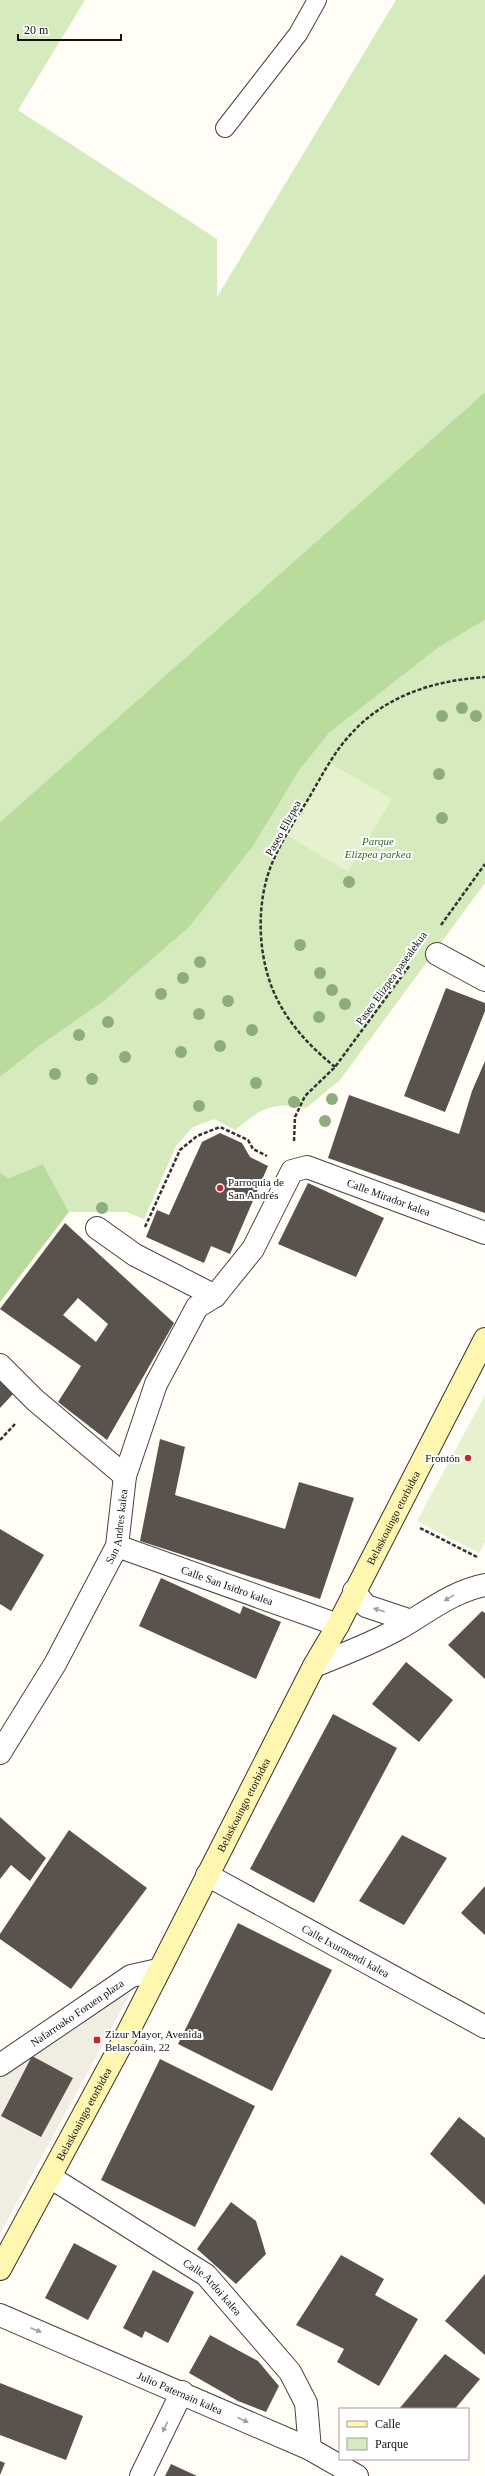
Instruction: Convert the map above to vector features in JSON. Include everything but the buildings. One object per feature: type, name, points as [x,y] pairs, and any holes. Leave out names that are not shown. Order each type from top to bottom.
[{"type":"street","points":[[437,954],[485,980]]},
{"type":"street","name":"Calle Mirador kalea","points":[[292,1171],[307,1167],[485,1233]]},
{"type":"street","name":"San Andres kalea","points":[[0,1753],[54,1664],[117,1546],[125,1476],[156,1384],[197,1307],[215,1296],[253,1249],[292,1171]]},
{"type":"street","points":[[97,1228],[135,1255],[215,1296]]},
{"type":"street","name":"Belaskoaingo etorbidea","points":[[0,2269],[127,2034],[158,1970],[314,1666],[338,1625],[354,1591],[485,1339]]},
{"type":"street","points":[[0,1365],[36,1400],[125,1476]]},
{"type":"street","name":"Calle San Isidro kalea","points":[[117,1546],[338,1625]]},
{"type":"street","points":[[314,1666],[352,1651],[411,1621],[462,1591],[485,1585]]},
{"type":"street","points":[[354,1591],[366,1606],[411,1621]]},
{"type":"street","name":"Calle Ixurmendi kalea","points":[[207,1875],[485,2027]]},
{"type":"street","name":"Nafarroako Foruen plaza","points":[[0,2065],[131,1976],[158,1970]]},
{"type":"street","name":"Calle Ardoi kalea","points":[[50,2177],[206,2275],[290,2372],[306,2403],[310,2450]]},
{"type":"street","name":"Julio Paternain kalea","points":[[0,2315],[182,2392],[310,2450],[357,2476]]},
{"type":"street","points":[[141,2476],[182,2392]]},
{"type":"lane","points":[[224,128],[298,34],[317,0]]},
{"type":"path","name":"Paseo Elizpea","points":[[335,1067],[311,1048],[291,1022],[277,999],[266,969],[260,928],[264,890],[273,862],[284,839],[344,741],[376,711],[422,688],[452,680],[485,678]]},
{"type":"path","name":"Paseo Elizpea pasealekua","points":[[436,931],[485,864]]},
{"type":"path","name":"Paseo Elizpea pasealekua","points":[[294,1144],[296,1117],[304,1096],[335,1067],[412,962]]},
{"type":"path","points":[[135,1255],[142,1235],[180,1150],[197,1136],[220,1127],[248,1140],[253,1149],[272,1159]]},
{"type":"path","points":[[0,1440],[15,1424]]},
{"type":"path","points":[[413,1525],[480,1558],[482,1555]]},
{"type":"green space","points":[[0,0],[85,0],[18,110],[217,239],[217,297],[396,0],[485,0],[485,392],[0,822]]},
{"type":"green space","points":[[485,392],[485,620],[439,647],[329,733],[298,772],[253,846],[189,927],[105,1000],[42,1044],[0,1077],[0,822]]},
{"type":"green space","name":"Parque Elizpea parkea","points":[[485,620],[485,883],[340,1080],[306,1108],[294,1106],[275,1106],[267,1108],[235,1130],[214,1119],[193,1127],[176,1146],[144,1219],[126,1212],[69,1212],[43,1164],[9,1178],[0,1173],[0,1077],[42,1044],[298,772],[329,733],[439,647]]},
{"type":"green space","points":[[328,762],[392,799],[348,872],[285,834]]},
{"type":"green space","points":[[43,1164],[69,1212],[0,1302],[0,1173],[9,1178]]},
{"type":"green space","name":"Frontón","points":[[485,1395],[485,1542],[479,1553],[417,1521]]},
{"type":"shaded area","points":[[123,1991],[130,1994],[0,2234],[0,2073]],"holes":[[[32,2057],[73,2078],[41,2137],[1,2116]]]},
{"type":"place","name":"Parroquia de San Andrés","points":[[220,1188]]},
{"type":"place","name":"Frontón","points":[[468,1458]]},
{"type":"place","name":"Zizur Mayor, Avenida Belascoáin, 22","points":[[97,2040]]}]
